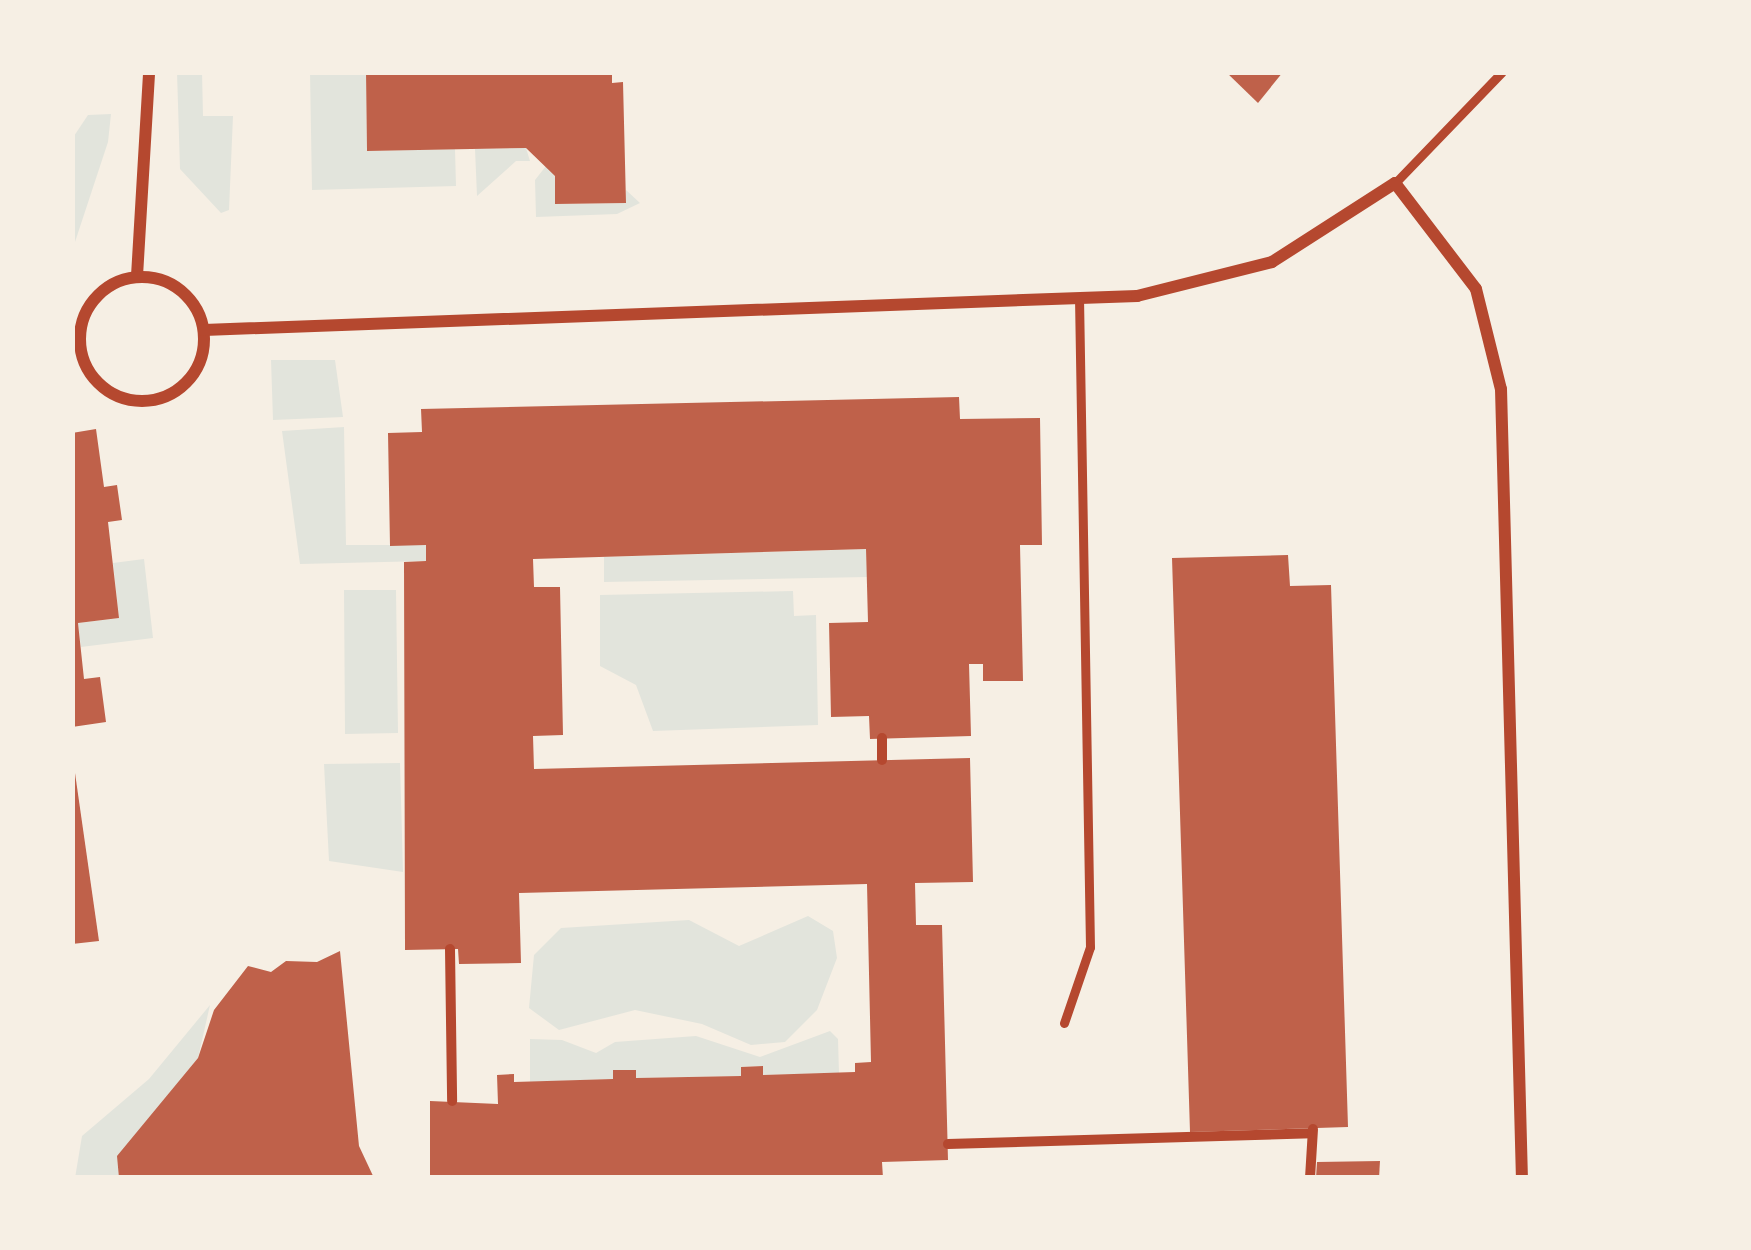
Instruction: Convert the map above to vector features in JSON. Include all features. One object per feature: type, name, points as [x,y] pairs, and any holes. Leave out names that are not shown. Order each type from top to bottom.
[{"type":"street","points":[[137,276],[149,72]]},
{"type":"street","points":[[204,330],[1079,298],[1228,278],[1308,242],[1395,183],[1476,289],[1502,388],[1522,1178]]},
{"type":"street","points":[[137,276],[173,285],[204,330],[187,382],[153,400],[113,393],[96,381],[76,337],[104,290],[137,276]]},
{"type":"street","points":[[882,738],[882,760]]},
{"type":"street","points":[[450,949],[452,1100]]},
{"type":"street","points":[[948,1144],[1312,1131],[1310,1178]]},
{"type":"lane","points":[[1395,183],[1502,72]]},
{"type":"lane","points":[[1064,1023],[1090,947],[1079,298]]},
{"type":"shaded area","points":[[177,72],[202,72],[203,116],[233,116],[229,210],[221,213],[180,169]]},
{"type":"shaded area","points":[[310,72],[366,72],[367,151],[455,149],[456,186],[312,190]]},
{"type":"shaded area","points":[[111,114],[108,142],[72,251],[72,139],[88,115]]},
{"type":"shaded area","points":[[526,148],[530,161],[516,161],[477,196],[475,149]]},
{"type":"shaded area","points":[[546,166],[555,176],[556,204],[625,203],[626,190],[640,203],[617,214],[536,217],[535,180]]},
{"type":"shaded area","points":[[271,360],[335,360],[343,417],[273,420]]},
{"type":"shaded area","points":[[344,427],[346,545],[426,545],[426,561],[300,564],[282,431]]},
{"type":"shaded area","points":[[866,549],[867,577],[604,582],[604,557]]},
{"type":"shaded area","points":[[144,559],[153,638],[81,647],[78,623],[119,618],[113,563]]},
{"type":"shaded area","points":[[344,590],[396,590],[398,733],[345,734]]},
{"type":"shaded area","points":[[793,591],[794,616],[816,615],[818,725],[653,731],[636,685],[600,666],[600,595]]},
{"type":"shaded area","points":[[400,763],[403,872],[329,861],[324,764]]},
{"type":"shaded area","points":[[808,916],[833,931],[837,958],[817,1010],[785,1042],[751,1045],[702,1024],[635,1010],[559,1030],[529,1008],[534,955],[561,928],[689,920],[739,946]]},
{"type":"shaded area","points":[[210,1005],[198,1058],[118,1156],[119,1178],[75,1178],[82,1136],[149,1079]]},
{"type":"shaded area","points":[[830,1031],[838,1039],[839,1073],[763,1075],[762,1066],[741,1067],[741,1076],[636,1078],[636,1070],[613,1070],[613,1079],[530,1082],[530,1039],[562,1040],[596,1053],[615,1042],[696,1036],[760,1057]]},
{"type":"building","points":[[366,72],[612,72],[612,83],[623,82],[626,203],[555,204],[555,176],[526,148],[367,151]]},
{"type":"building","points":[[1226,72],[1283,72],[1258,103]]},
{"type":"building","points":[[959,397],[960,419],[1040,418],[1042,545],[1020,545],[1023,681],[983,681],[983,664],[969,664],[971,736],[870,739],[869,716],[831,717],[829,623],[868,622],[866,549],[533,559],[534,587],[560,587],[563,735],[533,736],[534,769],[970,758],[973,882],[915,883],[916,925],[942,925],[948,1160],[882,1162],[883,1178],[430,1178],[430,1101],[498,1104],[497,1075],[514,1074],[514,1082],[613,1079],[613,1070],[636,1070],[636,1078],[741,1076],[741,1067],[763,1066],[763,1075],[855,1072],[855,1063],[871,1062],[867,884],[519,893],[521,963],[459,964],[458,949],[405,950],[404,562],[426,561],[426,545],[390,546],[388,433],[422,432],[421,409]]},
{"type":"building","points":[[96,429],[104,487],[117,485],[122,520],[108,522],[119,618],[78,623],[84,679],[100,677],[106,722],[72,727],[72,433]]},
{"type":"building","points":[[1288,555],[1290,586],[1331,585],[1348,1127],[1190,1132],[1172,558]]},
{"type":"building","points":[[72,752],[99,941],[72,944]]},
{"type":"building","points":[[340,951],[359,1146],[374,1178],[119,1178],[117,1156],[198,1058],[214,1010],[248,966],[271,972],[286,961],[317,962]]},
{"type":"building","points":[[1380,1161],[1379,1178],[1316,1178],[1317,1162]]}]
